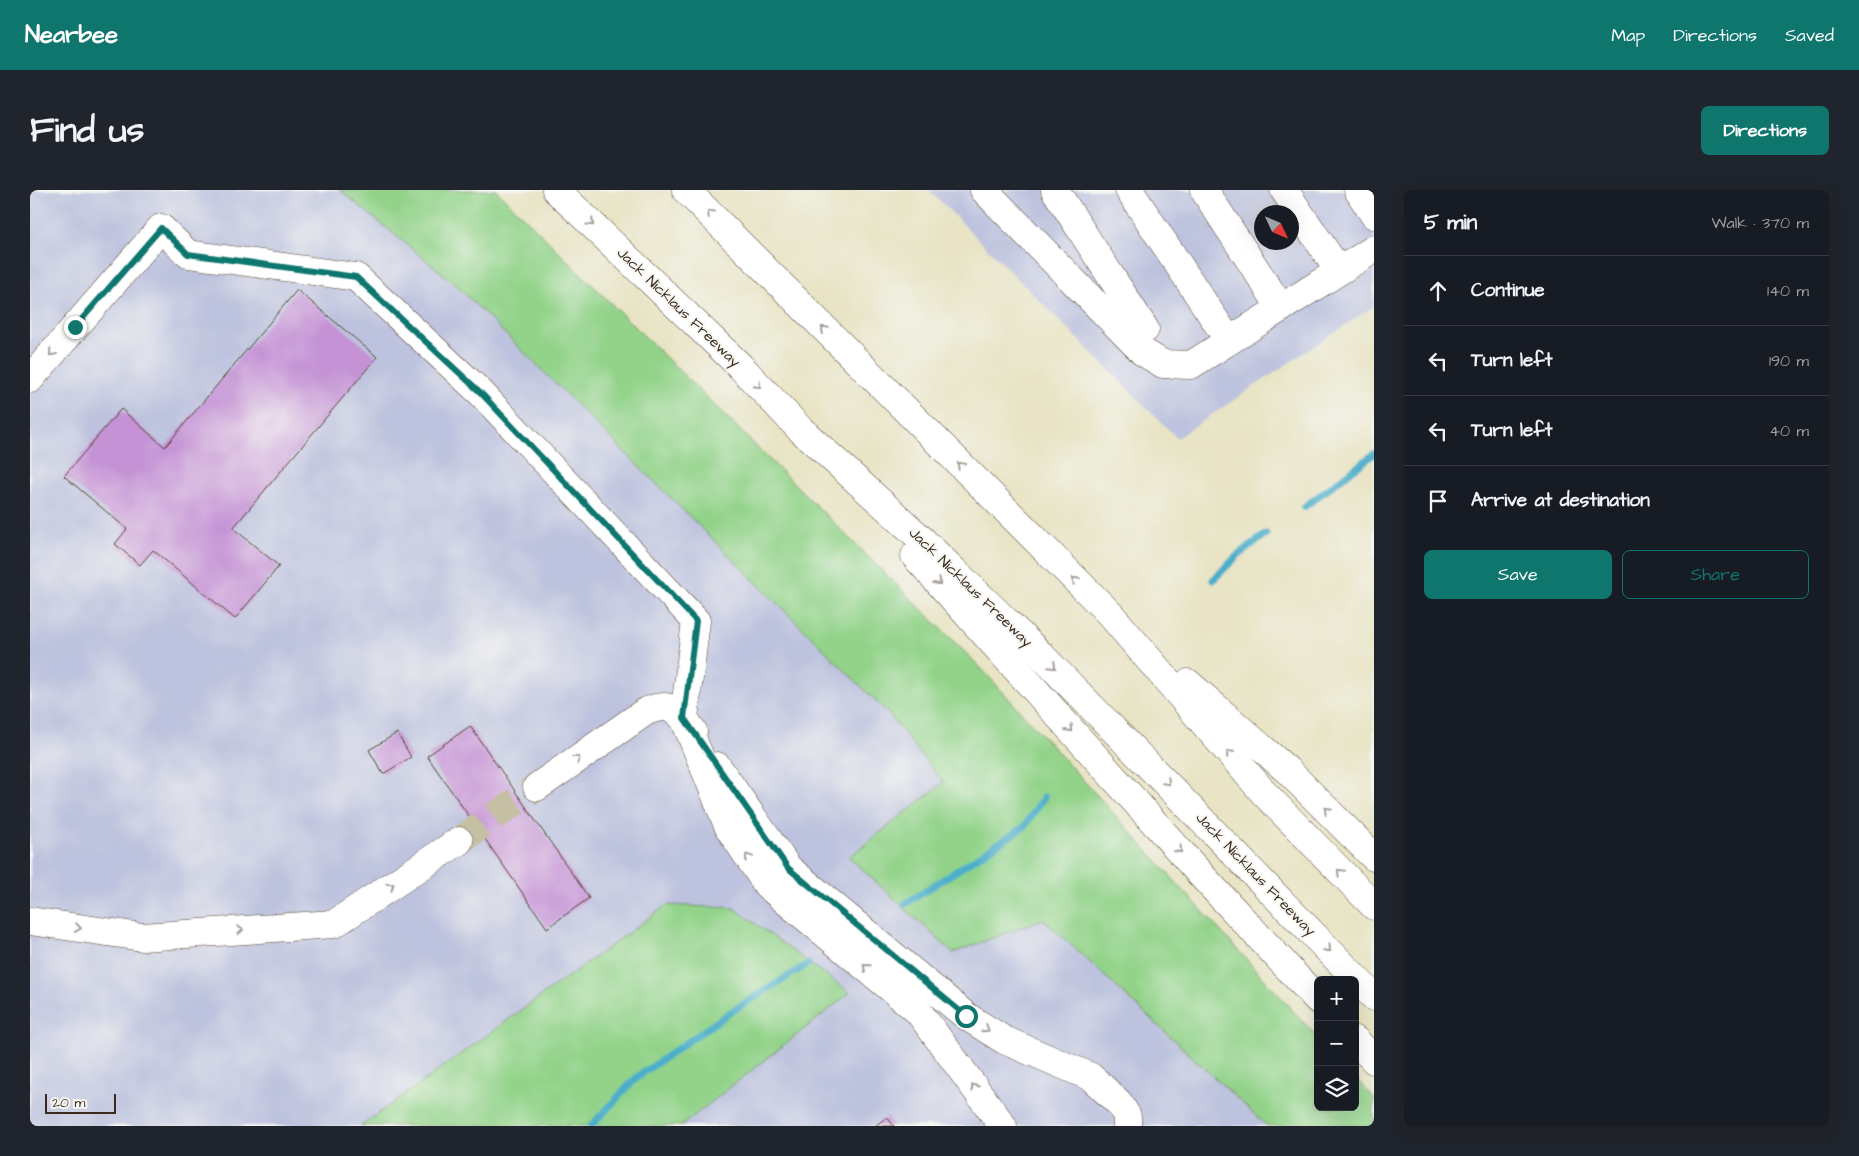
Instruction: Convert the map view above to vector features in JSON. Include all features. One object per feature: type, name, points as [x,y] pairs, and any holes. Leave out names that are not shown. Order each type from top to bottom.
[{"type":"main road","name":"Jack Nicklaus Freeway","points":[[556,190],[734,361],[800,429],[918,536],[1042,656],[1374,996]]},
{"type":"main road","points":[[686,190],[1110,614],[1288,771],[1374,857]]},
{"type":"main road","points":[[984,190],[1143,352],[1163,364],[1191,365],[1374,249]]},
{"type":"main road","points":[[1055,190],[1145,330]]},
{"type":"main road","points":[[1130,190],[1229,341]]},
{"type":"main road","points":[[1204,190],[1282,308]]},
{"type":"main road","points":[[1284,190],[1339,271]]},
{"type":"main road","points":[[1358,190],[1374,215]]},
{"type":"main road","points":[[30,379],[161,228],[188,254],[356,277],[480,392],[696,621],[684,718],[729,828],[767,885],[918,1011],[1003,1126]]},
{"type":"main road","points":[[800,429],[1203,877],[1314,996]]},
{"type":"main road","points":[[1110,614],[1264,793],[1374,906]]},
{"type":"main road","points":[[538,787],[645,712],[658,706],[672,708],[684,718],[788,868],[966,1016],[1004,1040],[1091,1077],[1119,1103],[1127,1116],[1127,1126]]},
{"type":"main road","points":[[30,921],[142,937],[334,924],[459,841]]},
{"type":"main road","points":[[1359,1044],[1374,1060]]},
{"type":"shaded area","points":[[30,190],[340,190],[454,283],[888,713],[943,783],[849,857],[953,953],[1043,919],[1267,1126],[30,1126]]},
{"type":"shaded area","points":[[929,190],[1374,190],[1374,306],[1177,438]]},
{"type":"green space","points":[[340,190],[496,190],[980,667],[1314,1034],[1314,1111],[1359,1111],[1359,1082],[1374,1098],[1374,1126],[1267,1126],[1043,919],[953,953],[849,857],[943,783],[888,713],[454,283]]},
{"type":"green space","points":[[667,905],[734,908],[850,993],[681,1126],[361,1126]]},
{"type":"building","points":[[297,290],[377,357],[233,528],[279,566],[235,619],[153,550],[140,565],[115,544],[127,529],[64,476],[121,409],[165,447]]},
{"type":"building","points":[[470,726],[589,898],[547,928],[427,756]]},
{"type":"building","points":[[397,733],[411,757],[383,774],[369,750]]},
{"type":"building","points":[[887,1117],[894,1126],[875,1126]]},
{"type":"waterway","points":[[1304,507],[1374,454]]},
{"type":"waterway","points":[[1213,580],[1237,556],[1266,534]]},
{"type":"waterway","points":[[905,904],[1024,827],[1044,797]]},
{"type":"waterway","points":[[591,1126],[637,1077],[729,1013],[808,964]]},
{"type":"tunnel","points":[[459,841],[537,787]]},
{"type":"route","points":[[75,327],[161,228],[188,254],[356,277],[480,392],[696,621],[684,718],[758,828],[788,868],[966,1016]]}]
